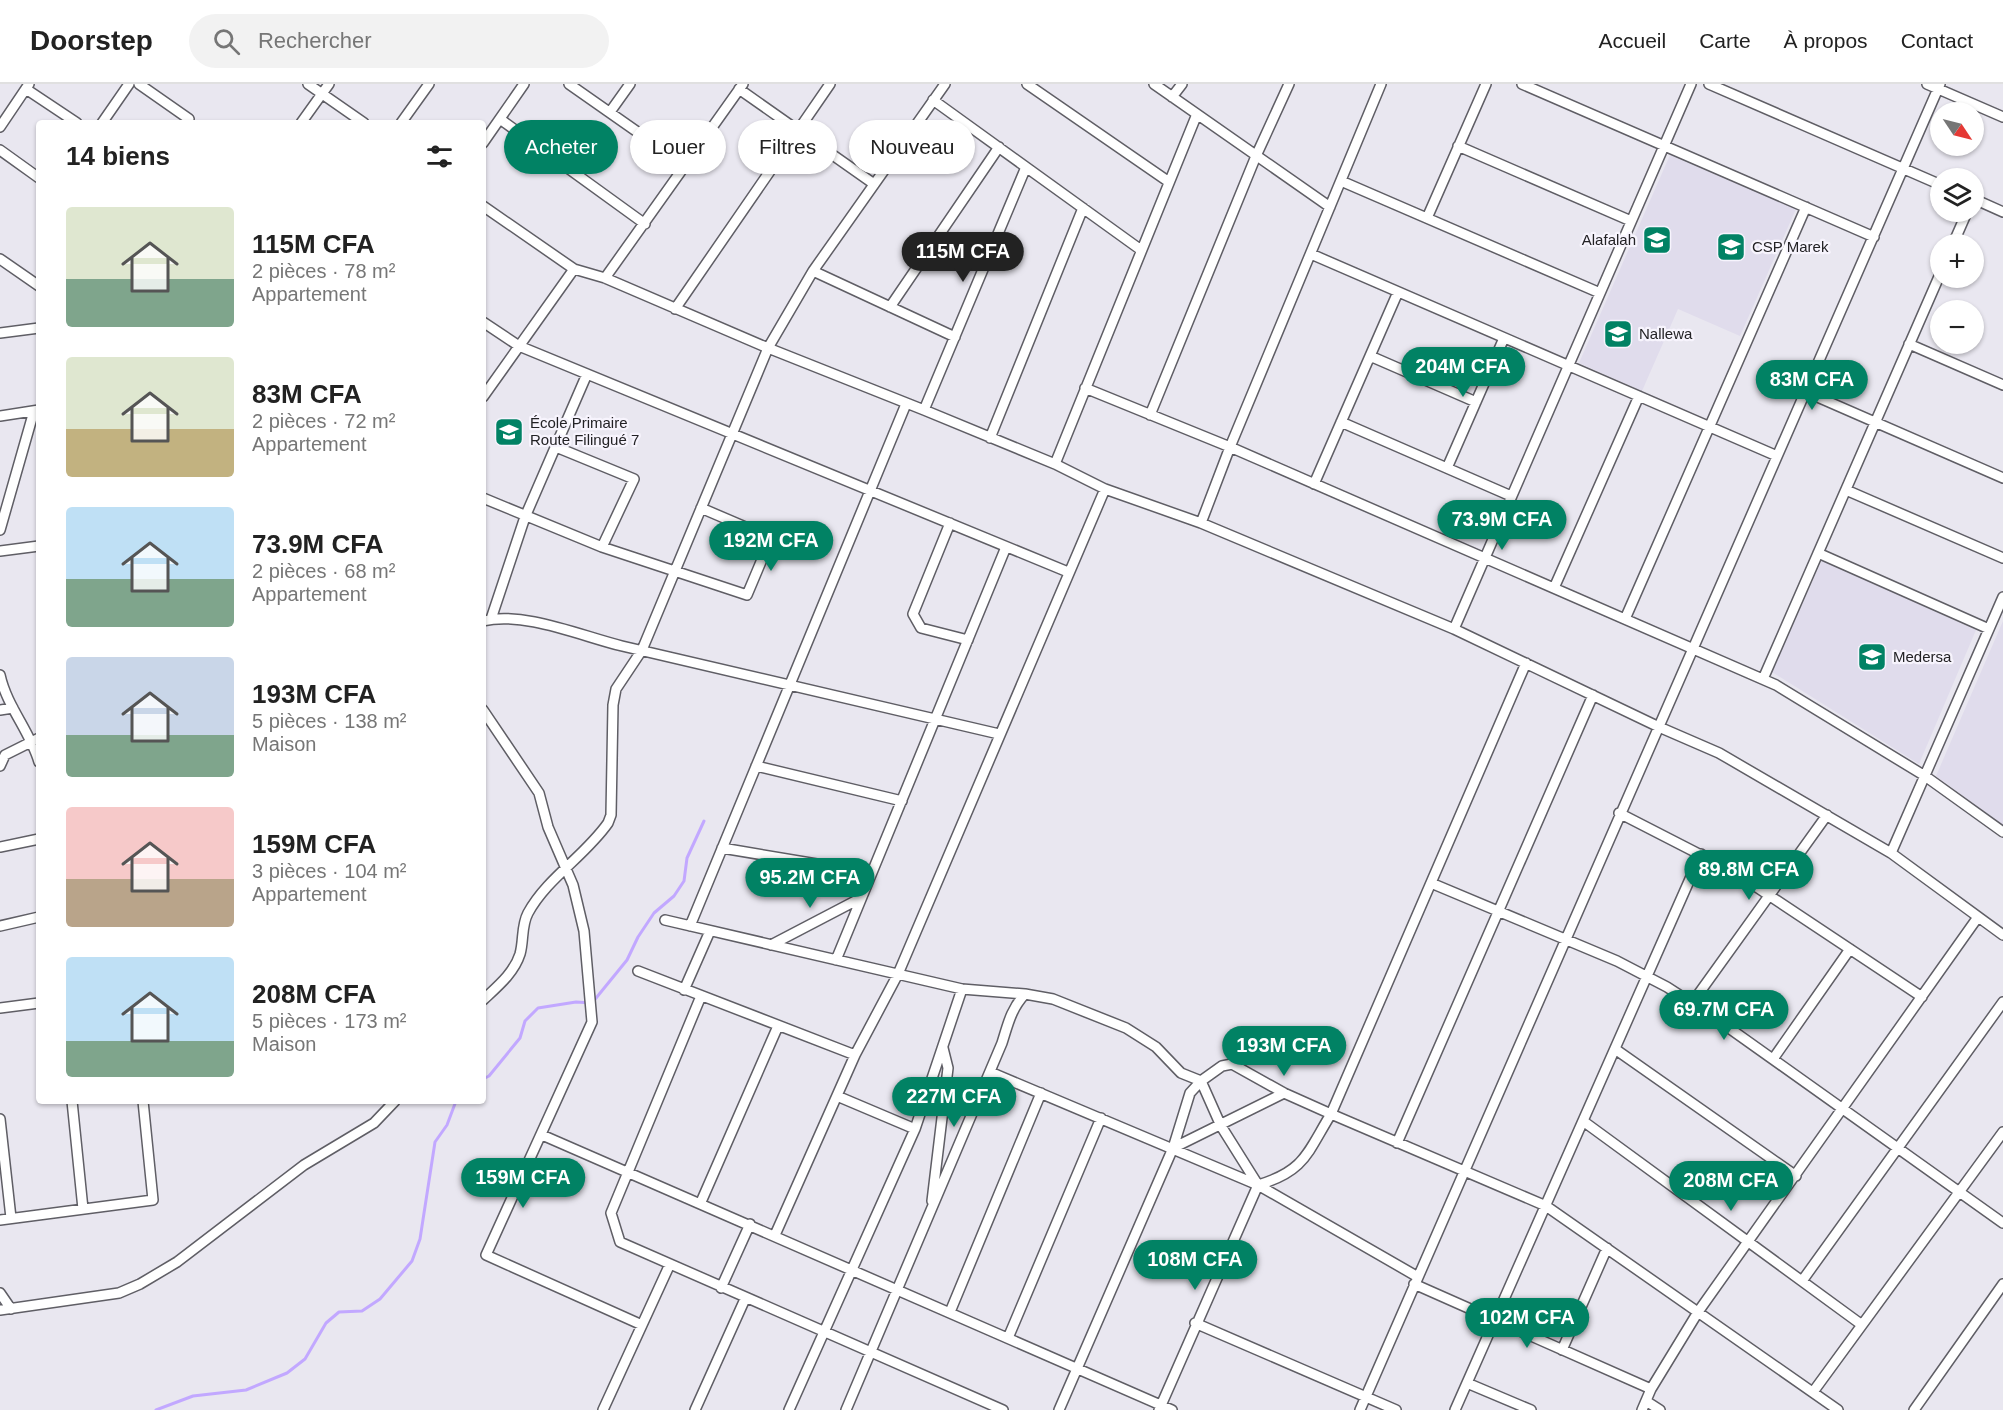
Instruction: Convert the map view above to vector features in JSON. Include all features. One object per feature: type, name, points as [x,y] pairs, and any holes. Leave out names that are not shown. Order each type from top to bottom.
[{"type":"street","points":[[104,120],[129,84]]},
{"type":"street","points":[[139,84],[188,120]]},
{"type":"street","points":[[308,84],[360,120]]},
{"type":"street","points":[[303,120],[329,84]]},
{"type":"street","points":[[403,120],[429,84]]},
{"type":"street","points":[[486,139],[525,84]]},
{"type":"street","points":[[569,84],[630,126]]},
{"type":"street","points":[[610,112],[630,84]]},
{"type":"street","points":[[805,120],[830,84]]},
{"type":"street","points":[[486,997],[506,978],[514,966],[520,953],[523,927],[528,914],[549,887],[608,823],[611,815],[614,696],[642,650],[768,348],[813,271],[945,84]]},
{"type":"street","points":[[1027,84],[1169,182]]},
{"type":"street","points":[[1154,84],[1330,207]]},
{"type":"street","points":[[1172,97],[1182,84]]},
{"type":"street","points":[[1150,415],[1256,156],[1289,84]]},
{"type":"street","points":[[1201,523],[1230,447],[1381,84]]},
{"type":"street","points":[[1427,218],[1486,84]]},
{"type":"street","points":[[1522,84],[1874,237]]},
{"type":"street","points":[[1454,629],[1691,84]]},
{"type":"street","points":[[1709,84],[1930,180]]},
{"type":"street","points":[[1927,84],[1940,86],[2003,117]]},
{"type":"street","points":[[0,127],[28,86],[73,120]]},
{"type":"street","points":[[1360,1410],[1619,813],[1659,727],[1940,86]]},
{"type":"street","points":[[718,120],[741,87],[785,120]]},
{"type":"street","points":[[933,100],[1141,250]]},
{"type":"street","points":[[1055,464],[1197,114]]},
{"type":"street","points":[[500,119],[645,224]]},
{"type":"street","points":[[1458,146],[1631,221]]},
{"type":"street","points":[[890,307],[999,147]]},
{"type":"street","points":[[0,150],[36,176]]},
{"type":"street","points":[[837,158],[874,184]]},
{"type":"street","points":[[924,410],[1026,166]]},
{"type":"street","points":[[604,278],[680,174]]},
{"type":"street","points":[[675,309],[768,174]]},
{"type":"street","points":[[1341,181],[1600,293]]},
{"type":"street","points":[[1984,203],[2003,212]]},
{"type":"street","points":[[1625,619],[1806,207]]},
{"type":"street","points":[[486,208],[574,269],[604,278],[768,348],[1055,464],[1105,489],[1201,523],[1454,629],[1659,727],[1719,753],[1891,853],[2003,935]]},
{"type":"street","points":[[990,438],[1083,208]]},
{"type":"street","points":[[1311,254],[1778,456]]},
{"type":"street","points":[[0,258],[36,284]]},
{"type":"street","points":[[486,393],[574,269]]},
{"type":"street","points":[[813,271],[955,337]]},
{"type":"street","points":[[1763,679],[1934,288]]},
{"type":"street","points":[[1314,484],[1398,292]]},
{"type":"street","points":[[486,324],[519,346],[1068,572]]},
{"type":"street","points":[[0,333],[36,328]]},
{"type":"street","points":[[1447,468],[1504,338]]},
{"type":"street","points":[[1909,344],[2003,385]]},
{"type":"street","points":[[1370,356],[1476,402]]},
{"type":"street","points":[[587,374],[525,517],[487,620],[548,626],[999,734]]},
{"type":"street","points":[[1085,388],[1230,447],[1763,679],[1925,776],[2003,832]]},
{"type":"street","points":[[1806,392],[2003,478]]},
{"type":"street","points":[[1554,588],[1639,396]]},
{"type":"street","points":[[690,926],[906,404]]},
{"type":"street","points":[[0,416],[36,410],[0,530]]},
{"type":"street","points":[[1341,422],[1511,496]]},
{"type":"street","points":[[556,447],[634,479],[602,547]]},
{"type":"street","points":[[775,1235],[855,1055],[898,974],[1105,489]]},
{"type":"street","points":[[1845,490],[2003,558]]},
{"type":"street","points":[[486,499],[602,547],[747,595],[771,538],[701,508]]},
{"type":"street","points":[[950,523],[913,614],[921,628],[968,640]]},
{"type":"street","points":[[0,551],[36,546]]},
{"type":"street","points":[[836,960],[1006,547]]},
{"type":"street","points":[[1818,553],[1989,629]]},
{"type":"street","points":[[1891,853],[2003,597]]},
{"type":"street","points":[[1160,1408],[1258,1185],[1282,1178],[1297,1168],[1331,1114],[1526,663]]},
{"type":"street","points":[[0,675],[5,694],[36,739],[5,755],[0,766]]},
{"type":"street","points":[[1397,1143],[1593,695]]},
{"type":"street","points":[[0,710],[13,708]]},
{"type":"street","points":[[486,714],[539,792],[548,827],[573,885],[584,931],[592,1022],[486,1255],[642,1325]]},
{"type":"street","points":[[756,766],[902,801]]},
{"type":"street","points":[[1619,813],[1701,854],[1769,895],[1922,997]]},
{"type":"street","points":[[1692,1003],[1827,815]]},
{"type":"street","points":[[0,847],[36,840]]},
{"type":"street","points":[[722,848],[872,873]]},
{"type":"street","points":[[1455,1410],[1701,854]]},
{"type":"street","points":[[1431,883],[1647,976],[1692,1003],[1773,1059],[2003,1223]]},
{"type":"street","points":[[771,945],[861,898]]},
{"type":"street","points":[[0,926],[36,917]]},
{"type":"street","points":[[1642,1410],[1651,1389],[1698,1312],[1978,917]]},
{"type":"street","points":[[665,920],[962,989],[1025,994],[1064,1002],[1126,1028],[1156,1047],[1181,1073],[1201,1081],[1221,1126],[1258,1185]]},
{"type":"street","points":[[684,990],[710,931]]},
{"type":"street","points":[[1773,1059],[1850,949]]},
{"type":"street","points":[[639,971],[855,1055]]},
{"type":"street","points":[[789,1410],[915,1129],[962,989]]},
{"type":"street","points":[[846,1410],[990,1072],[1014,1005],[1025,994]]},
{"type":"street","points":[[701,996],[627,1170],[611,1214],[620,1242],[745,1299],[872,1351],[1003,1410]]},
{"type":"street","points":[[1802,1281],[2003,1002]]},
{"type":"street","points":[[0,1008],[36,1003]]},
{"type":"street","points":[[701,1202],[778,1026]]},
{"type":"street","points":[[931,1212],[948,1068],[942,1047]]},
{"type":"street","points":[[1615,1049],[1796,1176]]},
{"type":"street","points":[[1059,1410],[1173,1148],[1190,1093],[1201,1081],[1222,1066],[1232,1064],[1284,1093],[1546,1206],[1838,1410]]},
{"type":"street","points":[[990,1072],[1258,1185],[1416,1280],[1495,1320],[1651,1389]]},
{"type":"street","points":[[950,1312],[1041,1093]]},
{"type":"street","points":[[1173,1148],[1284,1093]]},
{"type":"street","points":[[837,1096],[915,1129]]},
{"type":"street","points":[[72,1104],[83,1209]]},
{"type":"street","points":[[0,1220],[153,1200],[143,1104]]},
{"type":"street","points":[[0,1310],[119,1293],[141,1284],[177,1262],[304,1165],[375,1123],[392,1104]]},
{"type":"street","points":[[1008,1338],[1101,1118]]},
{"type":"street","points":[[0,1119],[11,1218]]},
{"type":"street","points":[[1583,1121],[1862,1325]]},
{"type":"street","points":[[542,1135],[701,1202],[1077,1368],[1160,1408],[1172,1410]]},
{"type":"street","points":[[1813,1392],[2002,1137]]},
{"type":"street","points":[[721,1288],[750,1224]]},
{"type":"street","points":[[1562,1350],[1607,1248]]},
{"type":"street","points":[[603,1410],[669,1264]]},
{"type":"street","points":[[1914,1410],[2003,1284]]},
{"type":"street","points":[[0,1293],[10,1309]]},
{"type":"street","points":[[695,1410],[745,1299]]},
{"type":"street","points":[[1196,1323],[1396,1410]]},
{"type":"street","points":[[1467,1383],[1531,1410]]},
{"type":"street","points":[[1646,1401],[1660,1410]]},
{"type":"shaded area","points":[[1670,155],[1796,209],[1740,336],[1678,309],[1642,391],[1579,363]]},
{"type":"shaded area","points":[[1822,560],[1976,630],[1919,764],[1772,672]]},
{"type":"shaded area","points":[[2003,621],[2003,825],[1936,776]]},
{"type":"waterway","points":[[486,1078],[520,1038],[525,1021],[538,1008],[576,1002],[592,1003],[627,960],[638,937],[654,913],[674,896],[684,881],[687,858],[704,821]]},
{"type":"waterway","points":[[156,1410],[193,1396],[246,1390],[287,1373],[305,1359],[326,1323],[339,1312],[362,1311],[380,1299],[412,1261],[420,1239],[435,1142],[447,1125],[455,1104]]},
{"type":"place","name":"Alafalah","points":[[1657,240]]},
{"type":"place","name":"CSP Marek","points":[[1731,247]]},
{"type":"place","name":"Nallewa","points":[[1618,334]]},
{"type":"place","name":"École Primaire Route Filingué 7","points":[[509,432]]},
{"type":"place","name":"Medersa","points":[[1872,657]]}]
